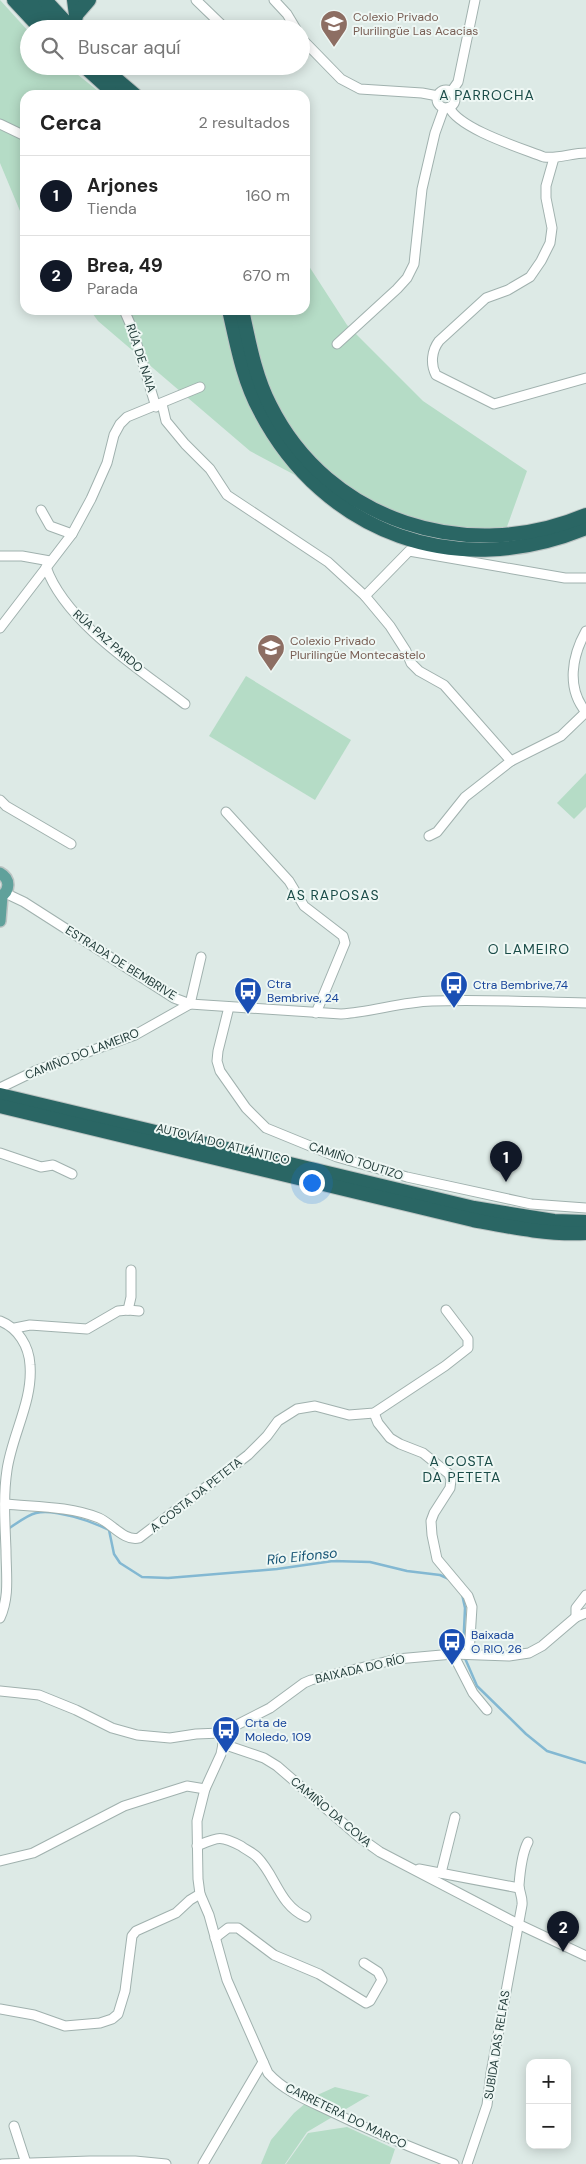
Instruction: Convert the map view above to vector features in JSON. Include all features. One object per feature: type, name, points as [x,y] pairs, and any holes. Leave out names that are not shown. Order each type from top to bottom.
[{"type":"highway","points":[[14,0],[33,20]]},
{"type":"highway","points":[[30,0],[49,20]]},
{"type":"highway","points":[[45,0],[69,20]]},
{"type":"highway","points":[[74,0],[74,20]]},
{"type":"highway","points":[[76,20],[89,0]]},
{"type":"highway","points":[[94,75],[110,90]]},
{"type":"highway","points":[[112,75],[129,90]]},
{"type":"highway","points":[[124,75],[141,90]]},
{"type":"highway","points":[[230,315],[239,355],[249,387],[272,433],[314,484],[345,510],[397,535],[442,547],[475,551],[510,549],[586,534]]},
{"type":"highway","points":[[243,315],[252,352],[270,404],[297,448],[322,474],[350,497],[399,521],[446,533],[477,537],[534,532],[586,515]]},
{"type":"highway","points":[[558,540],[586,528]]},
{"type":"highway","name":"AUTOVÍA DO ATLÁNTICO","points":[[0,1095],[474,1208],[554,1221],[586,1222]]},
{"type":"highway","name":"AUTOVÍA DO ATLÁNTICO","points":[[0,1106],[473,1220],[552,1233],[586,1233]]},
{"type":"main road","points":[[0,921],[6,889]]},
{"type":"street","points":[[196,0],[217,20]]},
{"type":"street","points":[[274,0],[291,20]]},
{"type":"street","points":[[337,344],[407,278],[414,264],[422,189],[435,133],[447,108],[454,100],[452,92],[460,75],[475,0]]},
{"type":"street","points":[[310,47],[341,79],[360,88],[438,96]]},
{"type":"street","points":[[452,92],[442,91],[438,96],[438,104],[447,108],[453,116],[467,126],[544,157],[554,158],[586,153]]},
{"type":"street","points":[[0,124],[20,134]]},
{"type":"street","points":[[554,158],[546,186],[546,198],[552,228],[550,244],[542,262],[530,277],[508,290],[486,298],[439,341],[434,347],[432,368],[436,375],[494,404],[586,378]]},
{"type":"street","name":"RÚA DE NAIA","points":[[126,315],[166,421],[185,444],[210,469],[227,495],[328,562],[365,596],[390,626],[406,651],[411,663],[419,671],[444,686],[511,761]]},
{"type":"street","points":[[0,628],[72,534],[91,499],[106,463],[114,435],[120,424],[127,417],[200,387]]},
{"type":"street","points":[[42,510],[50,526],[72,534]]},
{"type":"street","points":[[365,596],[408,552],[564,578],[586,578]]},
{"type":"street","points":[[0,556],[22,556],[48,564]]},
{"type":"street","name":"RÚA PAZ PARDO","points":[[48,564],[51,580],[66,605],[117,652],[185,704]]},
{"type":"street","points":[[429,836],[437,832],[465,797],[511,761],[561,736],[586,712],[580,705],[575,692],[573,672],[574,658],[586,631]]},
{"type":"street","points":[[0,800],[6,806],[72,844]]},
{"type":"street","points":[[226,812],[289,881],[304,906],[343,936],[345,943],[316,1013]]},
{"type":"street","name":"ESTRADA DE BEMBRIVE","points":[[6,889],[174,998],[190,1004],[316,1013],[357,1013],[400,1003],[433,1000],[586,1003]]},
{"type":"street","points":[[190,1004],[200,957]]},
{"type":"street","name":"CAMIÑO DO LAMEIRO","points":[[0,1090],[2,1087],[35,1071],[135,1035],[190,1004]]},
{"type":"street","name":"CAMIÑO TOUTIZO","points":[[229,1006],[217,1062],[220,1071],[246,1108],[266,1128],[337,1157],[407,1177],[530,1204],[586,1208]]},
{"type":"street","points":[[0,1153],[41,1167],[55,1166],[72,1174]]},
{"type":"street","points":[[128,1310],[131,1297],[131,1270]]},
{"type":"street","points":[[0,1321],[15,1328],[30,1325],[86,1329],[109,1315],[128,1310],[139,1311]]},
{"type":"street","points":[[446,1310],[468,1339],[468,1348],[446,1366],[374,1413],[378,1423],[390,1438],[423,1453],[449,1474],[452,1480],[450,1488],[431,1521],[432,1535],[437,1559],[468,1596],[472,1607],[468,1654]]},
{"type":"street","points":[[0,1618],[7,1593],[5,1504],[7,1470],[24,1410],[30,1376],[27,1351],[15,1328]]},
{"type":"street","name":"A COSTA DA PETETA","points":[[5,1504],[46,1506],[96,1517],[107,1522],[125,1536],[135,1540],[241,1461],[267,1436],[278,1421],[297,1409],[315,1406],[349,1415],[374,1413]]},
{"type":"street","points":[[586,1595],[576,1608],[576,1617],[586,1613]]},
{"type":"street","name":"BAIXADA DO RÍO","points":[[221,1733],[270,1708],[304,1683],[312,1680],[397,1659],[454,1654],[509,1656],[529,1652],[542,1646],[576,1617]]},
{"type":"street","points":[[454,1654],[473,1693],[487,1710]]},
{"type":"street","points":[[0,1691],[50,1698],[101,1724],[137,1735],[170,1738],[221,1733],[224,1744]]},
{"type":"street","name":"CARRETERA DO MARCO","points":[[224,1744],[219,1761],[205,1789],[197,1822],[200,1894],[216,1938],[227,1980],[268,2073],[276,2082],[304,2098],[395,2142],[454,2164]]},
{"type":"street","name":"CAMIÑO DA COVA","points":[[224,1744],[271,1762],[369,1846],[518,1924],[586,1956]]},
{"type":"street","points":[[0,1861],[33,1853],[124,1806],[187,1786],[205,1789]]},
{"type":"street","points":[[440,1873],[455,1817]]},
{"type":"street","points":[[197,1846],[213,1838],[224,1838],[252,1852],[268,1870],[285,1901],[306,1917]]},
{"type":"street","name":"SUBIDA DAS RELFAS","points":[[467,2164],[487,2105],[490,2073],[523,1894],[519,1888],[524,1848],[528,1842]]},
{"type":"street","points":[[413,1869],[519,1888]]},
{"type":"street","points":[[0,2009],[34,2015],[65,2026],[100,2023],[112,2019],[118,2014],[125,1991],[132,1936],[136,1931],[176,1913],[190,1900],[200,1894]]},
{"type":"street","points":[[216,1938],[228,1928],[238,1928],[274,1955],[318,1974],[366,2003],[370,2001],[382,1980],[378,1972],[364,1962]]},
{"type":"street","points":[[203,2164],[263,2062]]},
{"type":"street","points":[[14,2126],[26,2163]]},
{"type":"street","points":[[2,2164],[136,2161],[166,2164]]},
{"type":"green space","points":[[0,0],[20,22],[20,75],[78,75],[97,90],[20,90],[20,211],[0,163]]},
{"type":"green space","points":[[310,268],[347,325],[423,401],[527,471],[499,549],[430,547],[250,451],[98,321],[94,315],[310,315]]},
{"type":"green space","points":[[246,676],[351,740],[315,800],[209,736]]},
{"type":"green space","points":[[586,773],[586,807],[574,819],[557,803]]},
{"type":"green space","points":[[335,2087],[368,2095],[370,2097],[368,2096],[307,2132],[285,2164],[261,2164],[271,2140],[294,2113],[313,2097]]},
{"type":"green space","points":[[347,2127],[395,2149],[390,2164],[286,2164],[308,2133]]},
{"type":"waterway","name":"Río Eifonso","points":[[8,1529],[29,1516],[44,1512],[63,1514],[93,1523],[109,1530],[114,1554],[120,1563],[142,1577],[168,1578],[277,1569],[333,1561],[370,1562],[407,1571],[440,1575],[449,1579]]},
{"type":"waterway","name":"Río Eifonso","points":[[462,1594],[465,1608],[463,1651]]},
{"type":"waterway","name":"Río Eifonso","points":[[464,1656],[477,1686],[526,1734],[547,1751],[586,1763]]},
{"type":"place","name":"Colexio Privado Plurilingüe Las Acacias","points":[[334,48]]},
{"type":"place","name":"Colexio Privado Plurilingüe Montecastelo","points":[[271,672]]},
{"type":"place","name":"Ctra Bembrive,74","points":[[454,1009]]},
{"type":"place","name":"Ctra Bembrive, 24","points":[[248,1015]]},
{"type":"place","name":"Arjones","points":[[506,1182]]},
{"type":"place","name":"Baixada O RIO, 26","points":[[452,1666]]},
{"type":"place","name":"Crta de Moledo, 109","points":[[226,1754]]},
{"type":"place","name":"Brea, 49","points":[[563,1952]]},
{"type":"district","name":"A PARROCHA","points":[[487,95]]},
{"type":"district","name":"AS RAPOSAS","points":[[333,895]]},
{"type":"district","name":"O LAMEIRO","points":[[529,949]]},
{"type":"district","name":"A COSTA DA PETETA","points":[[462,1469]]}]
